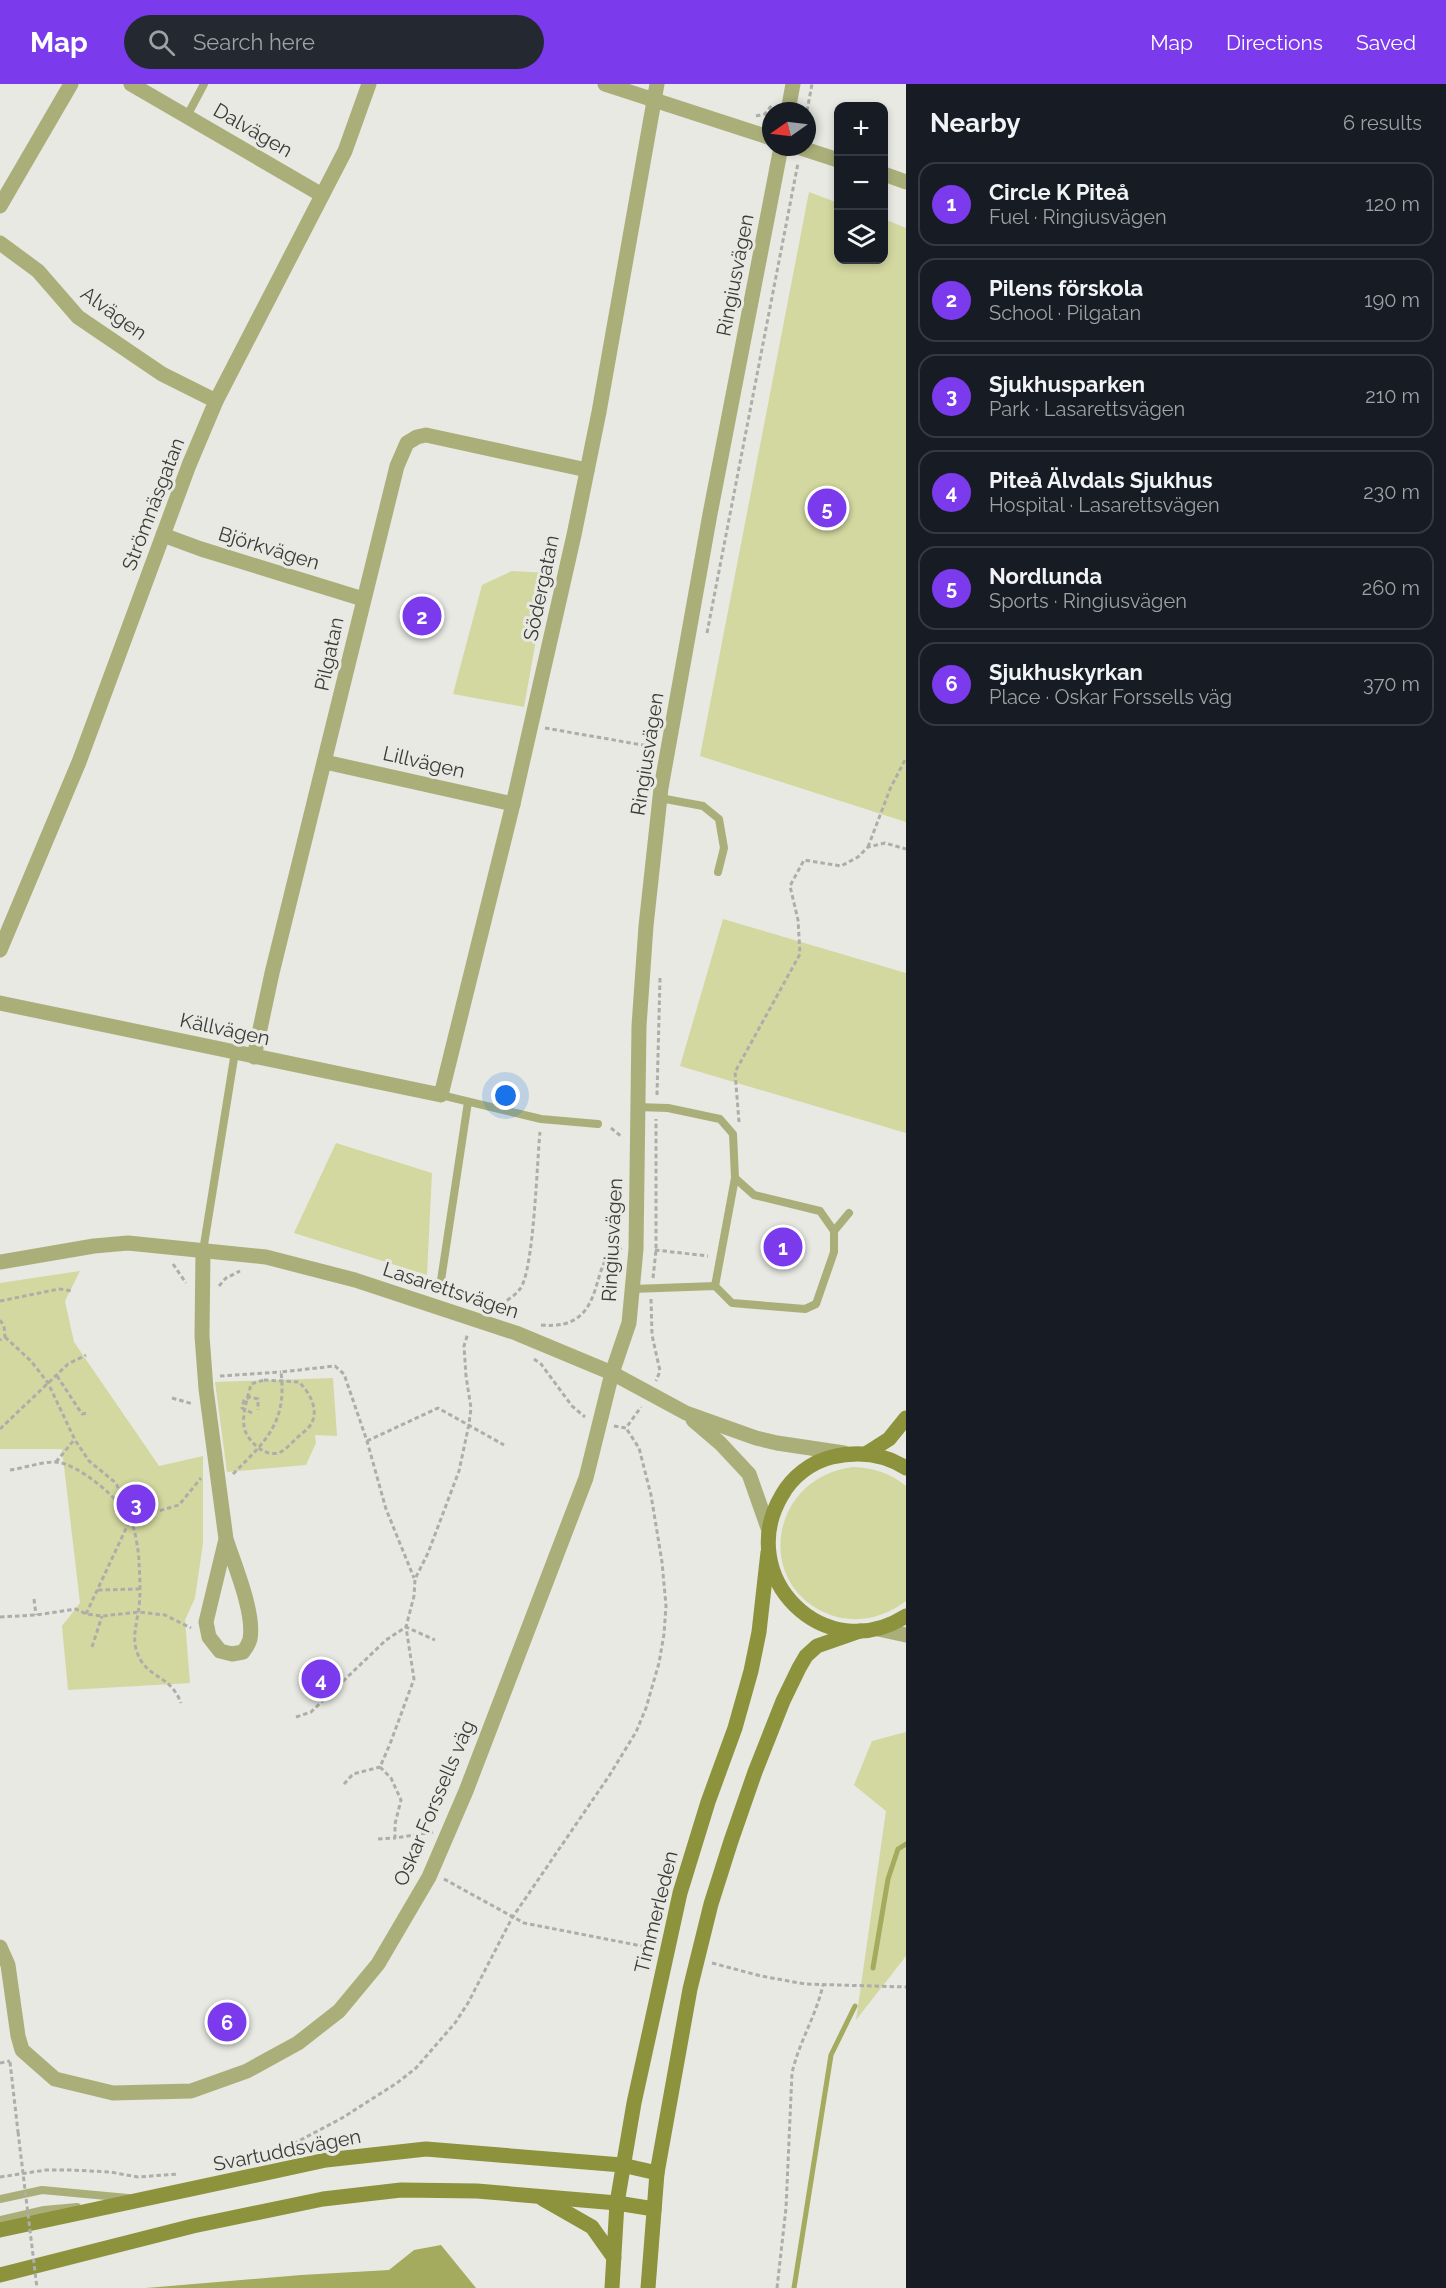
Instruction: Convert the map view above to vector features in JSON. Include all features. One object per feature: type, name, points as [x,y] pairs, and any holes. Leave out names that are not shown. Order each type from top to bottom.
[{"type":"main road","points":[[867,1453],[889,1439],[906,1418]]},
{"type":"main road","points":[[906,1468],[886,1458],[867,1453],[847,1453],[824,1459],[803,1470],[786,1487],[774,1507],[768,1528],[768,1552],[773,1574],[783,1594],[799,1610],[817,1622],[838,1630],[860,1631],[878,1629],[906,1616]]},
{"type":"main road","name":"Timmerleden","points":[[612,2288],[617,2203],[636,2092],[680,1893],[708,1802],[735,1728],[751,1671],[761,1622],[768,1552]]},
{"type":"main road","points":[[648,2288],[657,2173],[690,1989],[711,1904],[755,1772],[783,1701],[806,1656],[817,1646],[860,1631]]},
{"type":"main road","name":"Svartuddsvägen","points":[[0,2230],[326,2160],[426,2150],[622,2165],[657,2173]]},
{"type":"main road","points":[[0,2275],[193,2226],[323,2199],[401,2190],[477,2191],[617,2203],[654,2209]]},
{"type":"main road","points":[[538,2196],[592,2227],[614,2258]]},
{"type":"street","points":[[0,206],[71,84]]},
{"type":"street","name":"Strömnäsgatan","points":[[0,950],[79,762],[163,535],[216,402],[345,151],[369,84]]},
{"type":"street","points":[[605,84],[656,91],[762,134]]},
{"type":"street","points":[[790,102],[793,84]]},
{"type":"street","name":"Dalvägen","points":[[138,86],[322,195]]},
{"type":"street","name":"Södergatan","points":[[441,1095],[513,804],[587,470],[656,91]]},
{"type":"street","points":[[816,153],[834,159]]},
{"type":"street","name":"Ringiusvägen","points":[[612,1373],[629,1323],[636,1249],[639,1026],[646,926],[660,798],[710,514],[780,156]]},
{"type":"street","points":[[888,175],[906,182]]},
{"type":"street","name":"Alvägen","points":[[0,243],[38,271],[78,317],[162,374],[216,402]]},
{"type":"street","name":"Pilgatan","points":[[254,1057],[272,973],[363,599],[397,466],[407,443],[426,435],[587,470]]},
{"type":"street","name":"Björkvägen","points":[[163,535],[363,599]]},
{"type":"street","name":"Lillvägen","points":[[325,762],[513,804]]},
{"type":"street","name":"Källvägen","points":[[0,1004],[441,1095]]},
{"type":"street","name":"Lasarettsvägen","points":[[0,1262],[94,1245],[128,1243],[266,1257],[354,1280],[516,1333],[612,1373],[691,1418],[742,1464],[749,1474],[768,1528]]},
{"type":"street","points":[[203,1251],[202,1336],[226,1539],[250,1621],[250,1641],[243,1652],[232,1654],[220,1651],[209,1637],[206,1622],[226,1539]]},
{"type":"street","name":"Oskar Forssells väg","points":[[0,1947],[8,1965],[22,2050],[55,2079],[113,2093],[191,2091],[247,2071],[298,2043],[339,2011],[378,1964],[432,1872],[586,1478],[612,1373]]},
{"type":"street","name":"Lasarettsvägen","points":[[673,1407],[766,1441],[847,1453]]},
{"type":"street","points":[[878,1629],[906,1635]]},
{"type":"lane","points":[[187,116],[204,84]]},
{"type":"lane","points":[[660,798],[704,806],[719,819],[724,848],[718,872]]},
{"type":"lane","points":[[203,1251],[235,1052]]},
{"type":"lane","points":[[441,1095],[540,1119],[598,1124]]},
{"type":"lane","points":[[440,1287],[468,1102]]},
{"type":"lane","points":[[637,1107],[668,1108],[720,1119],[733,1134],[735,1178],[715,1286]]},
{"type":"lane","points":[[632,1289],[715,1286],[732,1303],[805,1310],[816,1304],[834,1252],[834,1231],[820,1211],[754,1195],[735,1178]]},
{"type":"lane","points":[[834,1231],[849,1213]]},
{"type":"lane","points":[[0,2199],[42,2190],[147,2200]]},
{"type":"lane","points":[[0,2220],[44,2210],[147,2200]]},
{"type":"path","points":[[808,102],[812,84]]},
{"type":"path","points":[[749,116],[762,114]]},
{"type":"path","points":[[706,637],[797,156]]},
{"type":"path","points":[[531,726],[668,750]]},
{"type":"path","points":[[733,1134],[739,1121],[735,1072],[800,954],[798,920],[790,886],[804,860],[841,866],[858,857],[868,847],[890,789],[906,758]]},
{"type":"path","points":[[868,847],[885,843],[906,849]]},
{"type":"path","points":[[626,1428],[632,1422],[660,1371],[652,1335],[652,1289],[656,1250],[656,1107],[660,976]]},
{"type":"path","points":[[497,1313],[490,1311],[508,1300],[521,1288],[529,1255],[540,1119]]},
{"type":"path","points":[[537,1324],[562,1326],[581,1316],[589,1305],[607,1256],[616,1249],[656,1250],[720,1258]]},
{"type":"path","points":[[172,1263],[185,1280],[187,1288]]},
{"type":"path","points":[[218,1288],[226,1278],[244,1270]]},
{"type":"path","points":[[0,1301],[59,1289],[73,1291]]},
{"type":"path","points":[[0,1320],[4,1326],[5,1337],[31,1361],[48,1383],[75,1440],[89,1461],[116,1483],[131,1520],[139,1560],[139,1612],[134,1633],[141,1661],[150,1673],[171,1684],[181,1703]]},
{"type":"path","points":[[380,1767],[414,1679],[406,1627],[414,1596],[415,1579],[428,1553],[459,1471],[471,1407],[464,1346],[468,1330],[477,1333]]},
{"type":"path","points":[[0,1340],[5,1337]]},
{"type":"path","points":[[0,1429],[68,1364],[86,1355]]},
{"type":"path","points":[[533,1359],[541,1364],[578,1412],[585,1417],[626,1428]]},
{"type":"path","points":[[214,1376],[335,1366],[344,1374],[367,1441],[386,1509],[415,1579]]},
{"type":"path","points":[[232,1475],[259,1448],[274,1427],[282,1401],[281,1371]]},
{"type":"path","points":[[57,1376],[82,1414],[87,1413]]},
{"type":"path","points":[[245,1410],[244,1428],[249,1438],[259,1448],[272,1454],[284,1450],[310,1426],[314,1413],[312,1399],[299,1382],[282,1380],[264,1380],[250,1384],[242,1408],[252,1413]]},
{"type":"path","points":[[172,1398],[201,1407]]},
{"type":"path","points":[[247,1398],[258,1399],[258,1410]]},
{"type":"path","points":[[367,1441],[438,1408],[504,1445]]},
{"type":"path","points":[[245,2160],[295,2143],[333,2123],[397,2083],[416,2068],[455,2023],[468,2003],[512,1918],[630,1744],[646,1708],[659,1663],[666,1606],[662,1562],[643,1460],[639,1448],[626,1428]]},
{"type":"path","points":[[56,1462],[75,1440]]},
{"type":"path","points":[[10,1470],[56,1462],[72,1468],[92,1480],[112,1497],[131,1520]]},
{"type":"path","points":[[86,1614],[131,1520],[179,1505],[202,1475]]},
{"type":"path","points":[[98,1590],[139,1589]]},
{"type":"path","points":[[34,1599],[36,1615]]},
{"type":"path","points":[[0,1617],[76,1609],[86,1614],[102,1616],[139,1612],[165,1615],[194,1629]]},
{"type":"path","points":[[92,1647],[102,1616]]},
{"type":"path","points":[[406,1627],[435,1641]]},
{"type":"path","points":[[296,1717],[311,1712],[372,1652],[406,1627]]},
{"type":"path","points":[[380,1767],[391,1778],[401,1800],[395,1824],[395,1838]]},
{"type":"path","points":[[344,1784],[353,1774],[380,1767]]},
{"type":"path","points":[[378,1839],[449,1830]]},
{"type":"path","points":[[432,1872],[524,1923],[647,1947]]},
{"type":"path","points":[[712,1963],[761,1976],[823,1985],[906,1987]]},
{"type":"path","points":[[777,2288],[786,2208],[792,2073],[796,2056],[815,2012],[823,1985]]},
{"type":"path","points":[[0,2063],[10,2061]]},
{"type":"path","points":[[11,2069],[37,2288]]},
{"type":"path","points":[[0,2177],[46,2170],[110,2172],[138,2177],[183,2173]]},
{"type":"shaded area","points":[[809,192],[834,201],[834,264],[888,264],[888,221],[906,228],[906,822],[700,756]]},
{"type":"shaded area","points":[[512,571],[548,573],[524,707],[453,694],[482,585]]},
{"type":"shaded area","points":[[723,919],[906,973],[906,1133],[680,1066]]},
{"type":"shaded area","points":[[336,1143],[432,1173],[427,1275],[294,1233]]},
{"type":"shaded area","points":[[80,1271],[65,1301],[74,1342],[159,1466],[203,1456],[203,1543],[195,1598],[185,1620],[190,1683],[68,1690],[62,1626],[80,1603],[62,1449],[0,1449],[0,1283]]},
{"type":"shaded area","points":[[333,1378],[337,1436],[315,1435],[316,1443],[306,1465],[227,1472],[215,1382]]},
{"type":"shaded area","points":[[853,1467],[881,1472],[906,1486],[906,1601],[890,1611],[865,1619],[837,1617],[810,1604],[792,1585],[782,1562],[781,1537],[788,1513],[802,1492],[824,1476]]},
{"type":"shaded area","points":[[906,1732],[906,1956],[856,2020],[886,1811],[854,1785],[872,1741]]},
{"type":"shaded area","points":[[441,2245],[476,2288],[146,2288],[389,2270],[414,2250]]},
{"type":"waterway","points":[[873,1968],[888,1879],[898,1849],[906,1844]]},
{"type":"waterway","points":[[794,2288],[831,2055],[855,2006]]},
{"type":"place","name":"Nordlunda","points":[[827,508]]},
{"type":"place","name":"Pilens förskola","points":[[422,616]]},
{"type":"place","name":"Circle K Piteå","points":[[783,1247]]},
{"type":"place","name":"Sjukhusparken","points":[[136,1504]]},
{"type":"place","name":"Piteå Älvdals Sjukhus","points":[[321,1679]]},
{"type":"place","name":"Sjukhuskyrkan","points":[[227,2022]]}]
